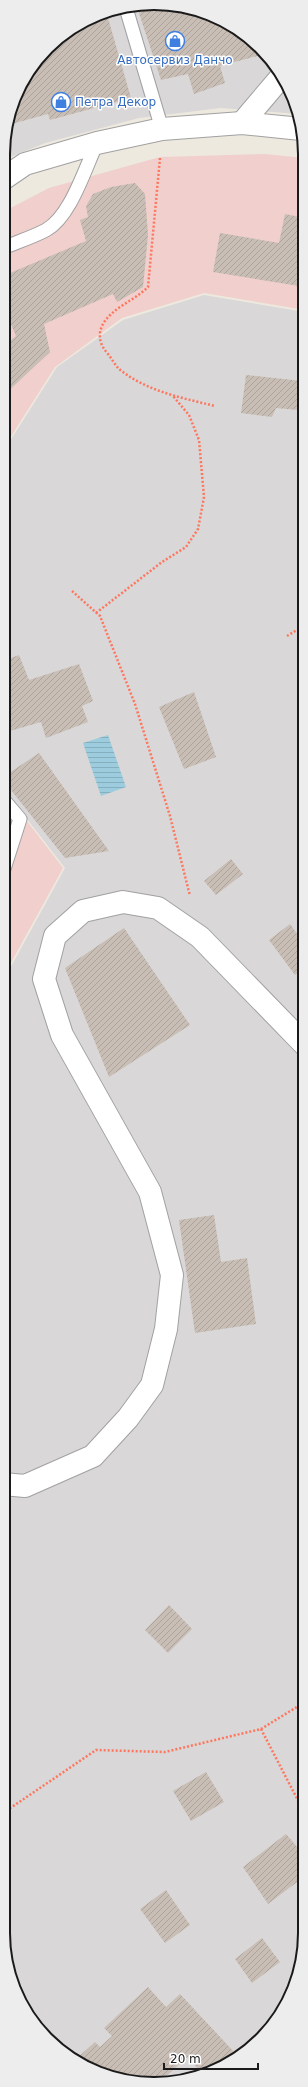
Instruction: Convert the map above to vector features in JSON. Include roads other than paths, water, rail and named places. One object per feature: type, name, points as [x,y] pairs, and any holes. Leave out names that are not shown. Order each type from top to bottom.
[{"type":"street","points":[[242,123],[278,80]]},
{"type":"street","points":[[10,174],[25,164],[97,143],[162,129],[242,123],[296,128]]},
{"type":"street","points":[[10,1485],[25,1486],[93,1456],[128,1418],[152,1385],[166,1329],[172,1275],[150,1192],[62,1035],[44,979],[55,936],[83,911],[123,902],[158,908],[200,937],[298,1038]]},
{"type":"lane","points":[[127,13],[162,129]]},
{"type":"lane","points":[[10,245],[47,229],[62,215],[97,143]]},
{"type":"lane","points":[[10,807],[20,819],[10,850]]},
{"type":"water","points":[[108,735],[126,787],[101,796],[83,743]]},
{"type":"place","name":"Автосервиз Данчо","points":[[175,41]]},
{"type":"place","name":"Петра Декор","points":[[61,102]]}]
